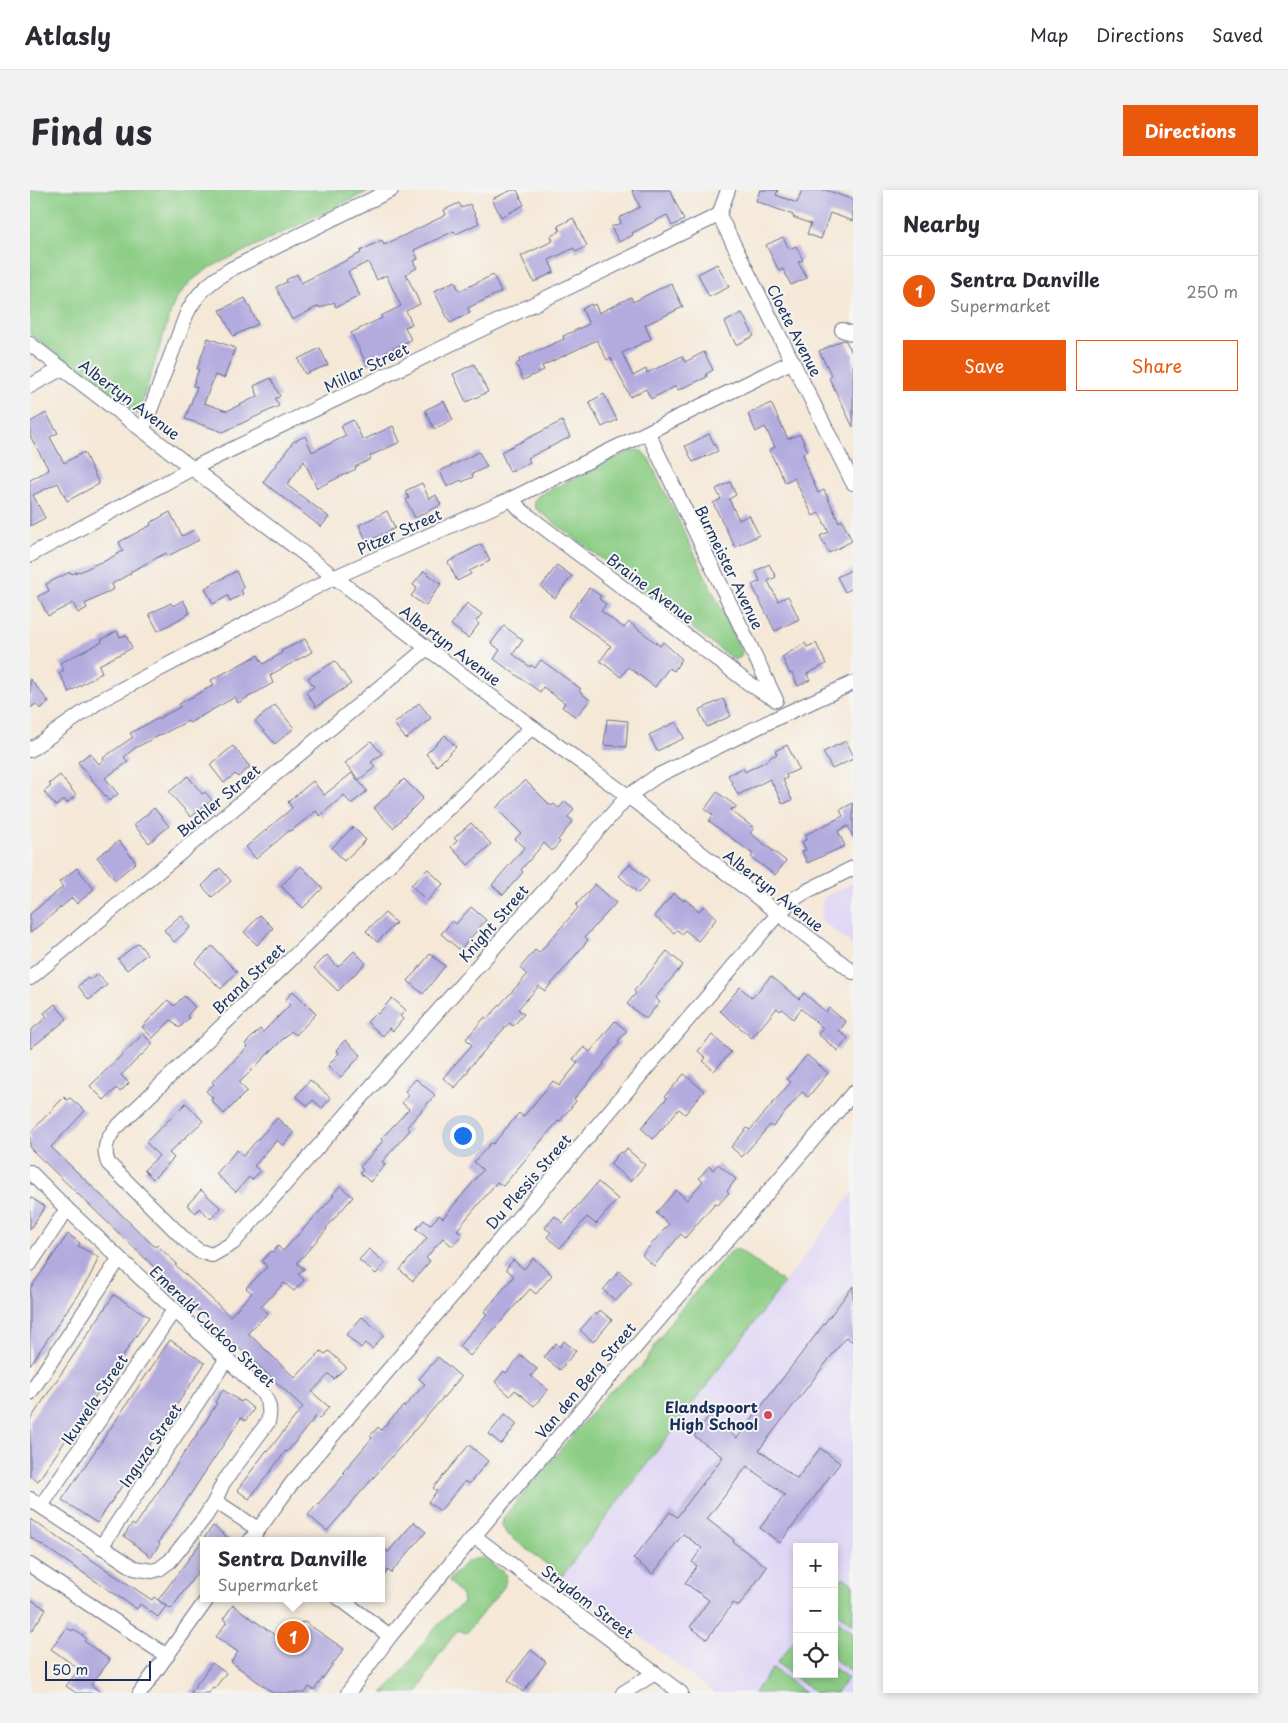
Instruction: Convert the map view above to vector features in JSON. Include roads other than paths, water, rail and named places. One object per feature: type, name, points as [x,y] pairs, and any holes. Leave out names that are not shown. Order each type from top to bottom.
[{"type":"street","points":[[143,429],[187,313],[193,300],[203,289],[215,278],[231,269],[391,190]]},
{"type":"street","points":[[719,215],[728,190]]},
{"type":"street","name":"Cloete Avenue","points":[[719,215],[853,483]]},
{"type":"street","name":"Millar Street","points":[[30,555],[193,468],[719,215]]},
{"type":"street","name":"Albertyn Avenue","points":[[30,344],[427,648],[628,796],[853,972]]},
{"type":"street","name":"Pitzer Street","points":[[30,750],[101,700],[334,577],[511,499],[793,361]]},
{"type":"street","points":[[30,386],[63,368]]},
{"type":"street","name":"Burmeister Avenue","points":[[648,433],[783,714]]},
{"type":"street","name":"Braine Avenue","points":[[511,499],[533,520],[748,682],[774,698]]},
{"type":"street","name":"Buchler Street","points":[[30,978],[427,648]]},
{"type":"street","name":"Knight Street","points":[[212,1255],[233,1243],[628,796],[657,776],[783,714],[853,683]]},
{"type":"street","name":"Brand Street","points":[[212,1255],[199,1251],[186,1242],[108,1163],[105,1156],[108,1138],[114,1130],[532,727]]},
{"type":"street","name":"Du Plessis Street","points":[[256,1536],[292,1483],[778,914],[794,899],[805,892],[853,868]]},
{"type":"street","name":"Van den Berg Street","points":[[348,1693],[390,1636],[474,1536],[853,1093]]},
{"type":"street","name":"Emerald Cuckoo Street","points":[[30,1172],[226,1360],[262,1392],[267,1400],[270,1412],[268,1422],[223,1482],[215,1501],[204,1517],[170,1561],[159,1569],[152,1571],[134,1568],[35,1502]]},
{"type":"street","points":[[30,1264],[67,1209]]},
{"type":"street","points":[[30,1393],[120,1259]]},
{"type":"street","name":"Ikuwela Street","points":[[35,1502],[174,1310]]},
{"type":"street","name":"Inguza Street","points":[[101,1547],[226,1360]]},
{"type":"street","points":[[215,1501],[256,1536]]},
{"type":"street","name":"Strydom Street","points":[[474,1536],[681,1693]]},
{"type":"street","points":[[30,1565],[167,1656]]},
{"type":"street","points":[[140,1693],[205,1602]]},
{"type":"street","points":[[344,1602],[390,1636]]},
{"type":"street","points":[[623,1693],[656,1673]]},
{"type":"place","name":"Elandspoort High School","points":[[768,1415]]},
{"type":"place","name":"Sentra Danville","points":[[293,1637]]}]
